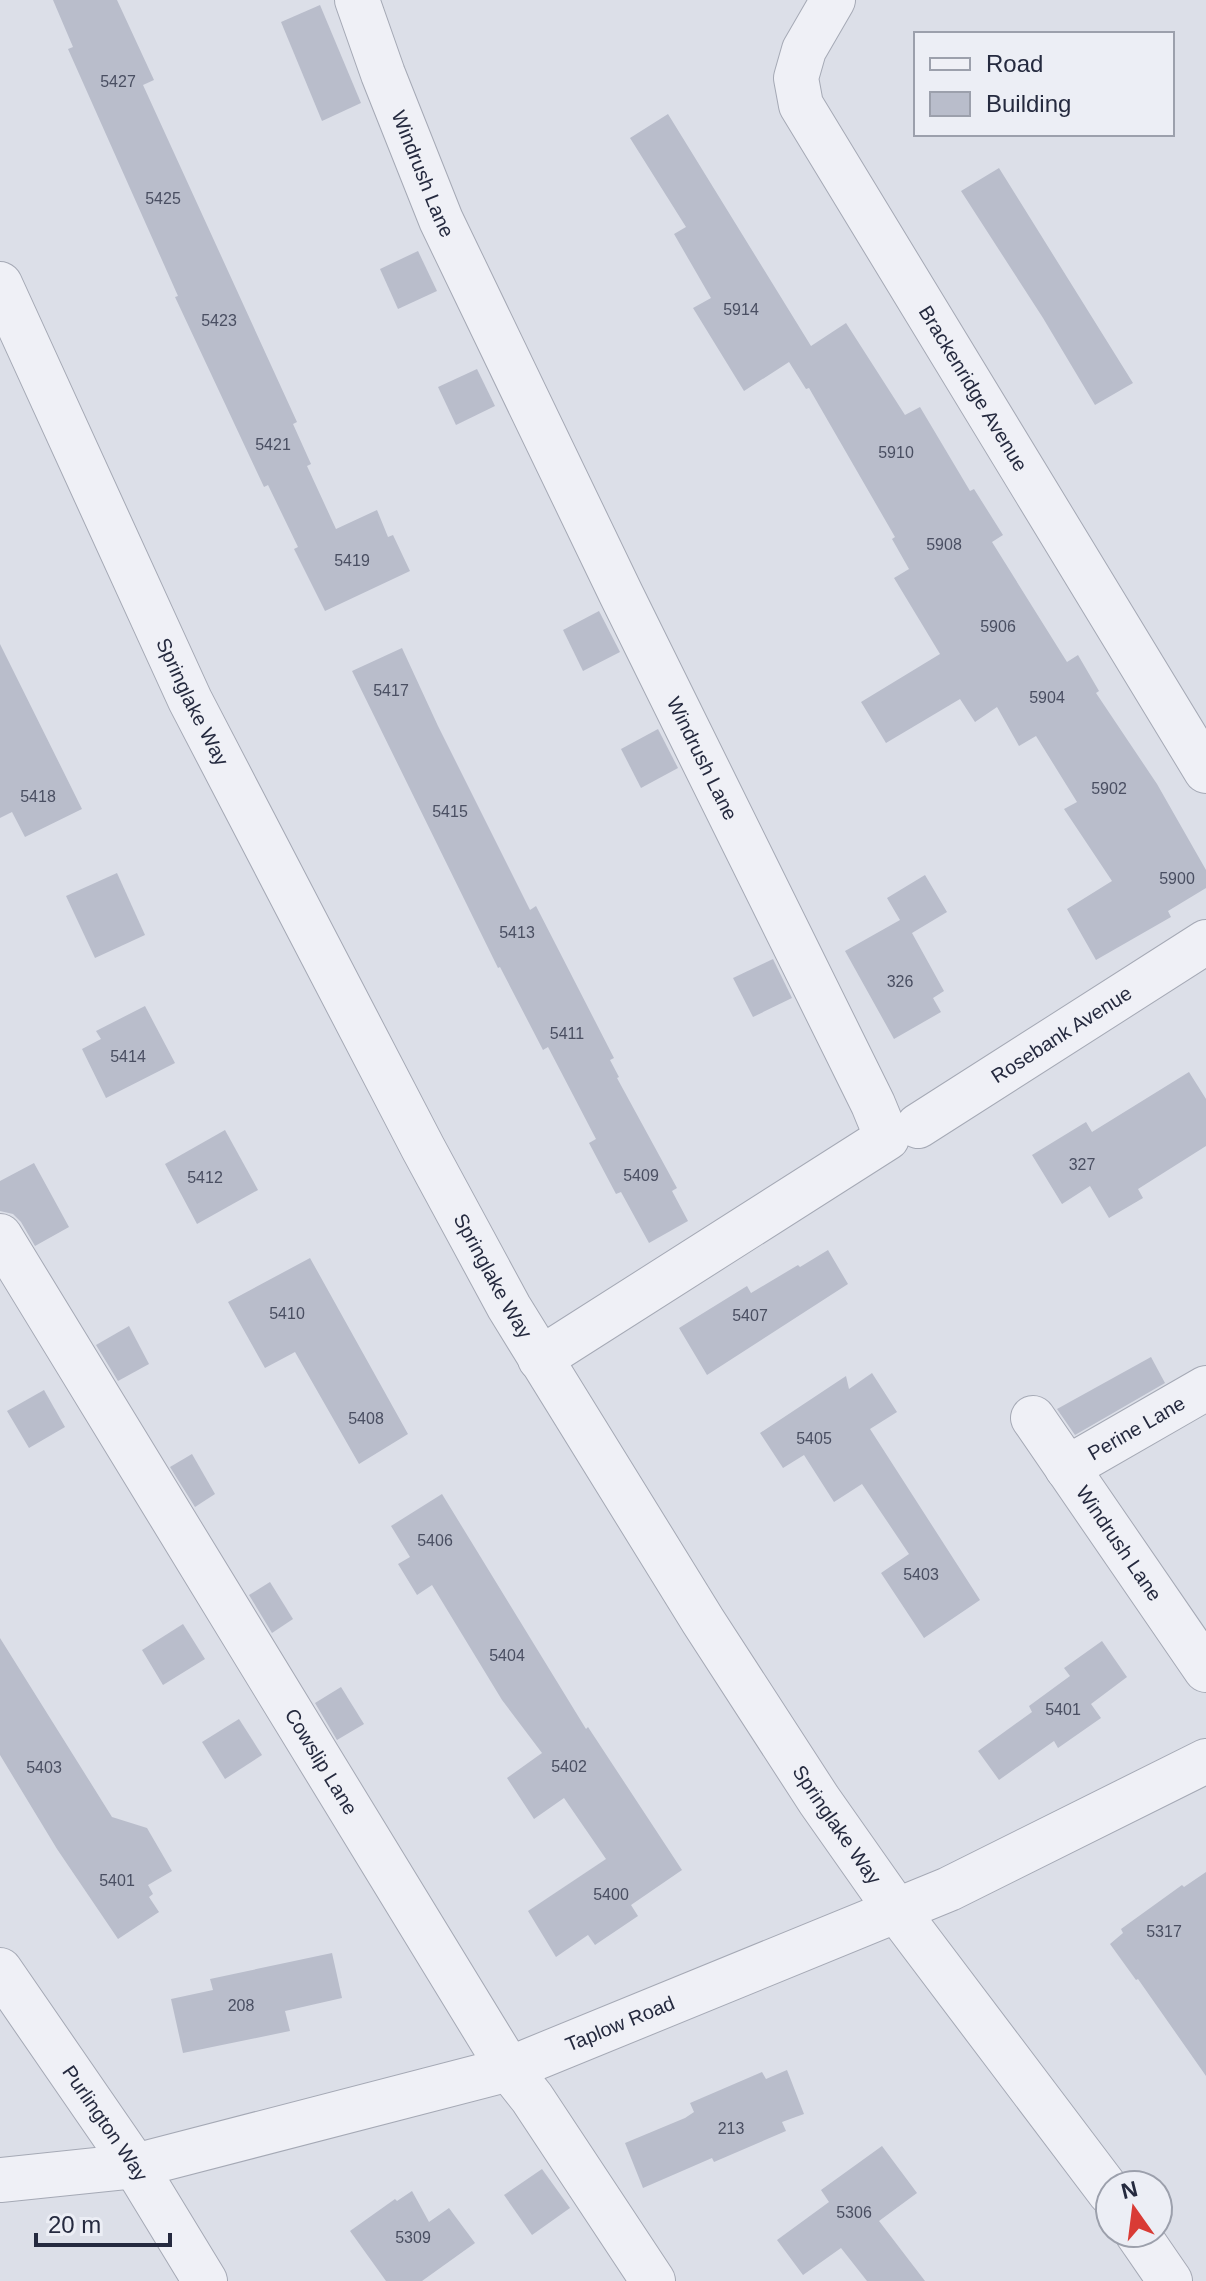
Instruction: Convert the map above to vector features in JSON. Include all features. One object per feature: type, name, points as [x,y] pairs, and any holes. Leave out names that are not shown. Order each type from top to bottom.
[{"type":"street","name":"Windrush Lane","points":[[357,0],[441,220],[887,1138],[540,1359]]},
{"type":"street","name":"Brackenridge Avenue","points":[[833,0],[804,50],[796,78],[801,105],[1206,771]]},
{"type":"street","name":"Springlake Way","points":[[0,284],[190,700],[423,1148],[540,1359],[819,1800],[897,1911],[1094,2172]]},
{"type":"street","name":"Rosebank Avenue","points":[[918,1126],[1206,942]]},
{"type":"street","name":"Cowslip Lane","points":[[0,1236],[509,2069],[532,2098],[653,2281]]},
{"type":"street","name":"Perine Lane","points":[[1067,1468],[1206,1388]]},
{"type":"street","name":"Windrush Lane","points":[[1033,1418],[1206,1670]]},
{"type":"street","name":"Taplow Road","points":[[0,2180],[135,2166],[509,2069],[949,1889],[1206,1761]]},
{"type":"street","name":"Purlington Way","points":[[0,1970],[135,2166],[205,2281]]},
{"type":"street","points":[[1148,2249],[1170,2281]]},
{"type":"building","points":[[53,0],[117,0],[154,80],[143,85],[297,422],[293,424],[311,464],[307,466],[336,529],[377,510],[388,537],[393,535],[410,571],[325,611],[294,549],[298,547],[268,485],[264,487],[175,297],[178,296],[68,49],[73,47]]},
{"type":"building","points":[[320,5],[361,103],[322,121],[281,22]]},
{"type":"building","points":[[668,114],[811,346],[846,323],[905,415],[920,407],[970,491],[974,489],[1003,535],[992,542],[1067,662],[1078,655],[1099,691],[1096,693],[1157,784],[1206,870],[1206,888],[1168,911],[1171,917],[1096,960],[1067,909],[1112,881],[1064,809],[1077,802],[1036,736],[1019,746],[997,707],[975,722],[960,699],[886,743],[861,702],[940,654],[894,578],[909,569],[892,539],[895,537],[809,388],[806,389],[789,362],[744,391],[693,308],[711,298],[674,234],[686,227],[630,138]]},
{"type":"building","points":[[999,168],[1133,383],[1095,405],[961,191]]},
{"type":"building","points":[[418,251],[437,291],[398,309],[380,269]]},
{"type":"building","points":[[477,369],[495,406],[456,425],[438,387]]},
{"type":"building","points":[[599,611],[620,652],[583,671],[563,630]]},
{"type":"building","points":[[0,644],[82,809],[25,837],[12,812],[0,818]]},
{"type":"building","points":[[402,648],[530,910],[536,906],[614,1058],[610,1060],[617,1078],[677,1188],[672,1191],[688,1221],[649,1243],[621,1192],[616,1194],[589,1143],[596,1139],[548,1047],[543,1050],[498,968],[352,671]]},
{"type":"building","points":[[658,729],[678,768],[641,788],[621,749]]},
{"type":"building","points":[[117,873],[145,935],[95,958],[66,896]]},
{"type":"building","points":[[925,875],[947,912],[912,933],[944,991],[933,998],[941,1012],[894,1039],[845,951],[900,920],[887,898]]},
{"type":"building","points":[[773,959],[792,998],[753,1017],[733,978]]},
{"type":"building","points":[[145,1006],[175,1063],[106,1098],[82,1049],[101,1039],[96,1031]]},
{"type":"building","points":[[1189,1072],[1206,1099],[1206,1146],[1138,1189],[1143,1198],[1109,1218],[1090,1186],[1062,1204],[1032,1155],[1086,1122],[1092,1132]]},
{"type":"building","points":[[225,1130],[258,1190],[197,1224],[165,1164]]},
{"type":"building","points":[[34,1163],[69,1227],[35,1246],[13,1214],[0,1211],[0,1181]]},
{"type":"building","points":[[828,1250],[848,1284],[707,1375],[679,1328],[747,1286],[751,1293]]},
{"type":"building","points":[[310,1258],[408,1434],[359,1464],[295,1352],[265,1368],[228,1302]]},
{"type":"building","points":[[129,1326],[149,1364],[118,1381],[96,1345]]},
{"type":"building","points":[[1151,1357],[1165,1383],[1075,1435],[1057,1409]]},
{"type":"building","points":[[872,1373],[897,1412],[870,1429],[980,1600],[924,1638],[881,1573],[909,1554],[862,1484],[834,1502],[804,1455],[783,1468],[760,1433],[846,1376],[849,1389]]},
{"type":"building","points":[[44,1390],[65,1427],[29,1448],[7,1411]]},
{"type":"building","points":[[192,1454],[215,1494],[195,1507],[170,1467]]},
{"type":"building","points":[[442,1494],[586,1729],[588,1727],[682,1870],[631,1905],[638,1916],[595,1945],[588,1935],[556,1957],[528,1911],[606,1859],[564,1798],[534,1819],[507,1778],[542,1753],[502,1700],[432,1585],[417,1595],[398,1564],[410,1557],[391,1526]]},
{"type":"building","points":[[270,1582],[293,1619],[272,1633],[249,1595]]},
{"type":"building","points":[[183,1624],[205,1659],[163,1685],[142,1650]]},
{"type":"building","points":[[0,1638],[112,1817],[147,1828],[172,1871],[148,1885],[153,1894],[149,1897],[159,1912],[118,1939],[57,1849],[0,1755]]},
{"type":"building","points":[[1102,1641],[1127,1677],[1091,1704],[1101,1718],[1058,1748],[1054,1741],[999,1780],[978,1751],[1032,1712],[1029,1706],[1070,1676],[1064,1668]]},
{"type":"building","points":[[341,1687],[364,1724],[337,1740],[315,1703]]},
{"type":"building","points":[[239,1719],[262,1755],[225,1779],[202,1742]]},
{"type":"building","points":[[1206,1872],[1206,2076],[1110,1944],[1123,1933],[1121,1929],[1182,1885],[1184,1887]]},
{"type":"building","points":[[332,1953],[342,1998],[285,2011],[290,2031],[183,2053],[171,1999],[213,1990],[210,1979]]},
{"type":"building","points":[[787,2070],[804,2114],[782,2122],[786,2131],[643,2188],[625,2143],[685,2118],[694,2112],[690,2103],[762,2072],[766,2079]]},
{"type":"building","points":[[882,2146],[917,2193],[879,2221],[925,2281],[867,2281],[841,2248],[803,2275],[777,2240],[829,2202],[821,2190]]},
{"type":"building","points":[[542,2169],[570,2208],[532,2235],[504,2195]]},
{"type":"building","points":[[412,2191],[429,2222],[449,2208],[475,2243],[422,2281],[386,2281],[350,2231],[395,2199],[397,2201]]}]
